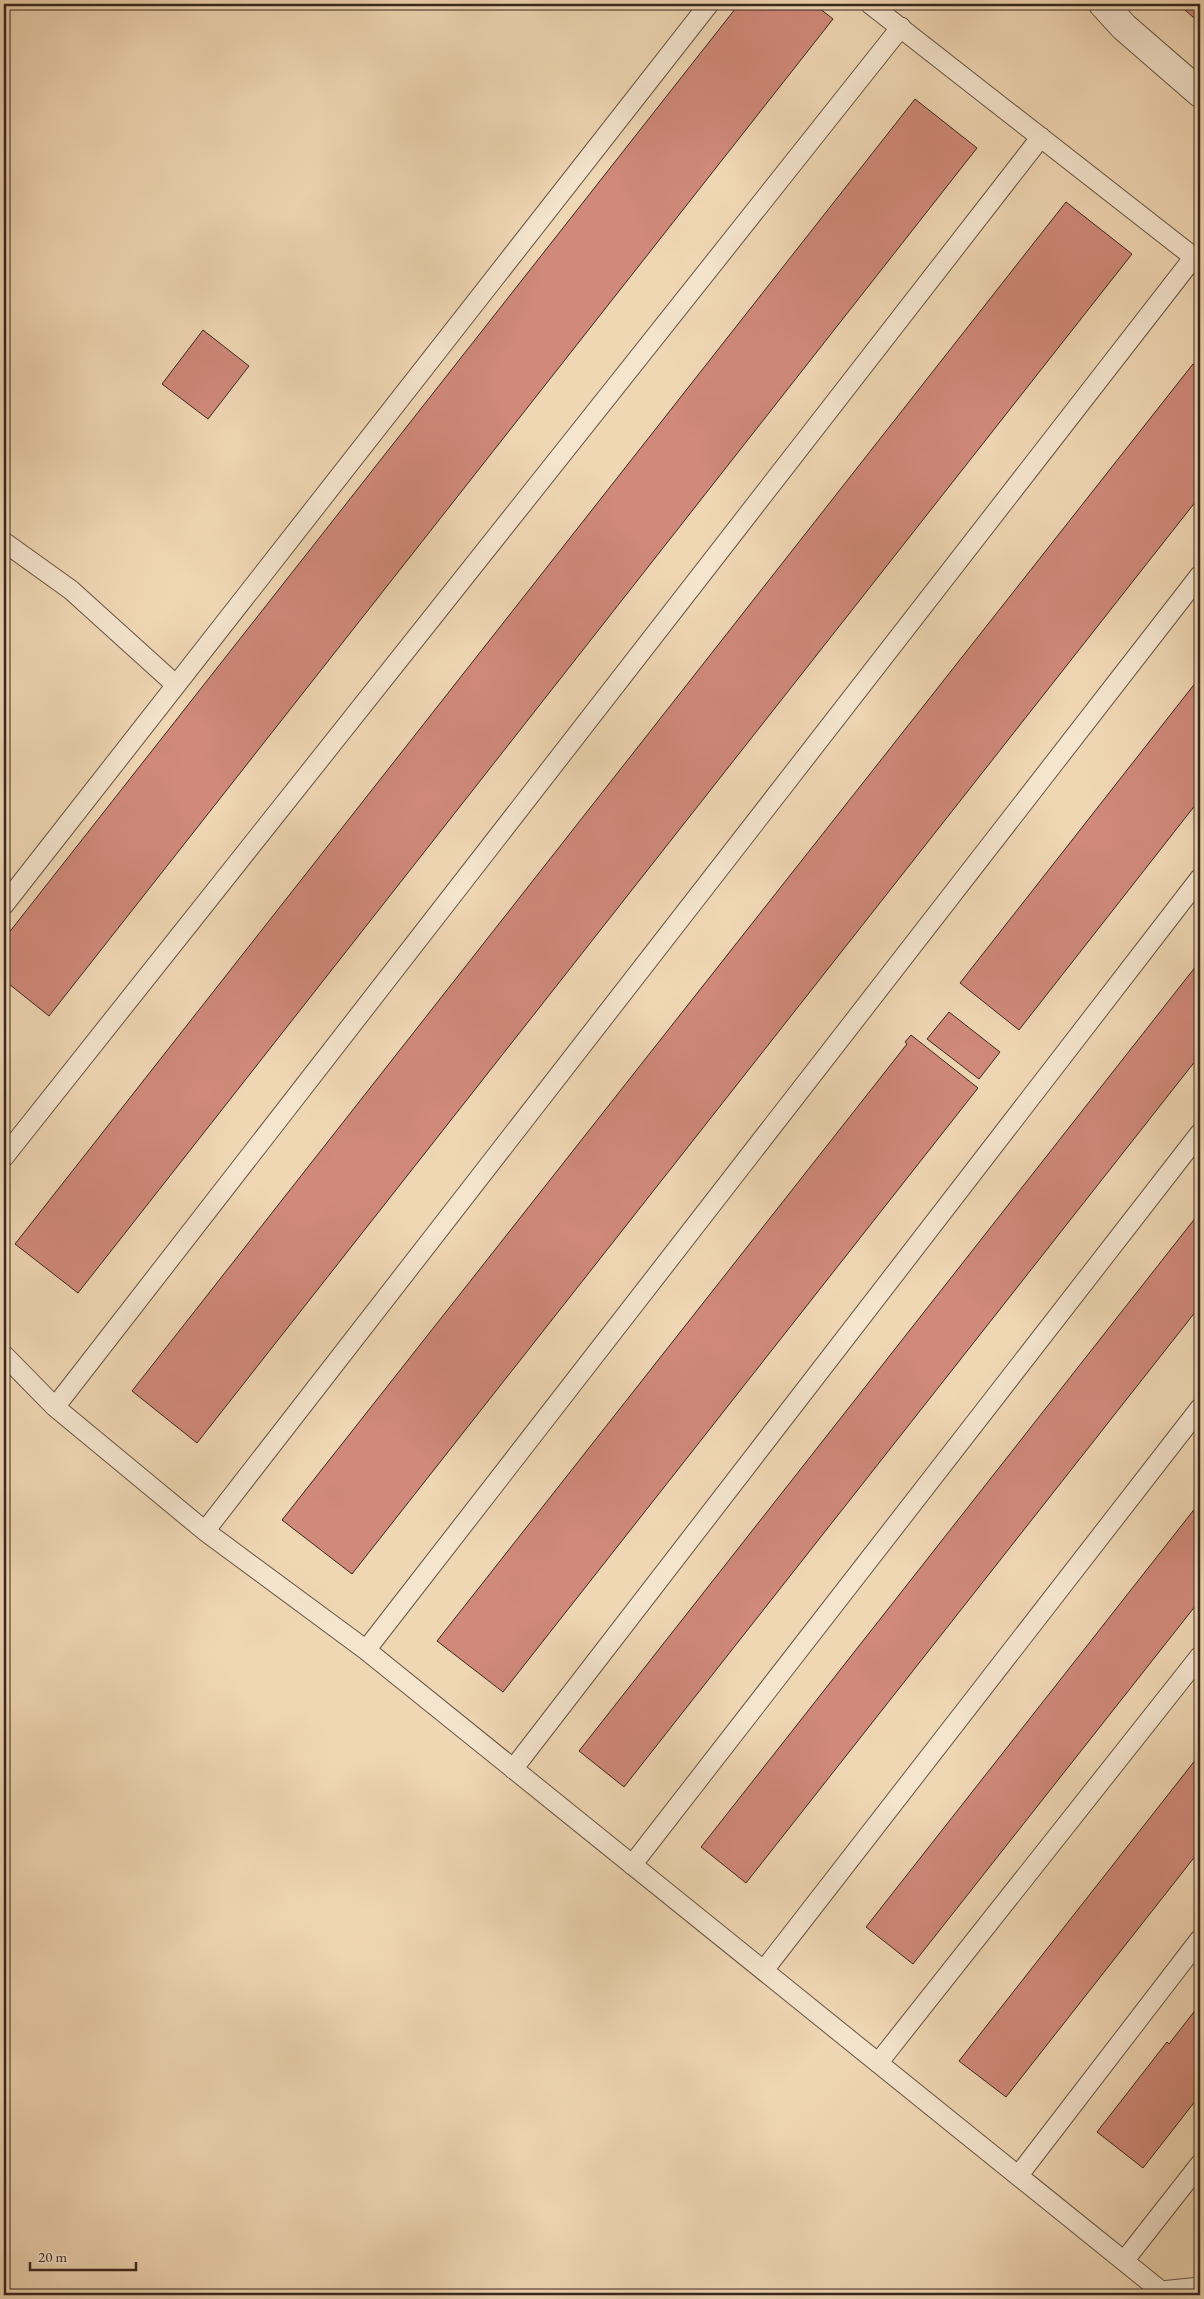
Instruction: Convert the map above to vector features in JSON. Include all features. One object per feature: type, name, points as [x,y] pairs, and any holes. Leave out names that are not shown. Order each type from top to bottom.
[{"type":"street","points":[[1103,4],[1124,27],[1200,93]]},
{"type":"lane","points":[[4,905],[709,4]]},
{"type":"lane","points":[[206,1531],[1197,260],[870,4]]},
{"type":"lane","points":[[4,1157],[901,27]]},
{"type":"lane","points":[[55,1407],[1041,137]]},
{"type":"lane","points":[[4,542],[71,590],[176,685]]},
{"type":"lane","points":[[366,1650],[1200,575]]},
{"type":"lane","points":[[513,1769],[1200,878]]},
{"type":"lane","points":[[632,1865],[1200,1133]]},
{"type":"lane","points":[[4,1355],[55,1407],[206,1531],[366,1650],[1160,2291],[1200,2287]]},
{"type":"lane","points":[[764,1970],[1200,1408]]},
{"type":"lane","points":[[878,2063],[1200,1656]]},
{"type":"lane","points":[[1018,2176],[1200,1939]]},
{"type":"lane","points":[[1124,2261],[1200,2164]]},
{"type":"building","points":[[739,4],[814,4],[833,19],[49,1016],[4,980],[4,939]]},
{"type":"building","points":[[1178,4],[1200,4],[1200,22],[1193,17]]},
{"type":"building","points":[[915,99],[977,148],[78,1293],[15,1244]]},
{"type":"building","points":[[1066,202],[1132,254],[197,1443],[132,1391]]},
{"type":"building","points":[[203,330],[249,366],[208,419],[162,384]]},
{"type":"building","points":[[1200,360],[1200,496],[352,1574],[282,1520],[1193,364],[1196,366]]},
{"type":"building","points":[[1200,677],[1200,799],[1019,1030],[960,983]]},
{"type":"building","points":[[1200,961],[1200,1055],[624,1787],[579,1751]]},
{"type":"building","points":[[949,1012],[1000,1052],[979,1079],[927,1039]]},
{"type":"building","points":[[911,1035],[978,1088],[503,1692],[437,1641],[907,1044],[905,1042]]},
{"type":"building","points":[[1200,1212],[1200,1306],[746,1883],[701,1847]]},
{"type":"building","points":[[1200,1502],[1200,1600],[913,1964],[866,1927]]},
{"type":"building","points":[[1200,1754],[1200,1850],[1006,2097],[959,2061]]},
{"type":"building","points":[[1200,2004],[1200,2095],[1143,2168],[1097,2132],[1167,2042],[1169,2044]]}]
